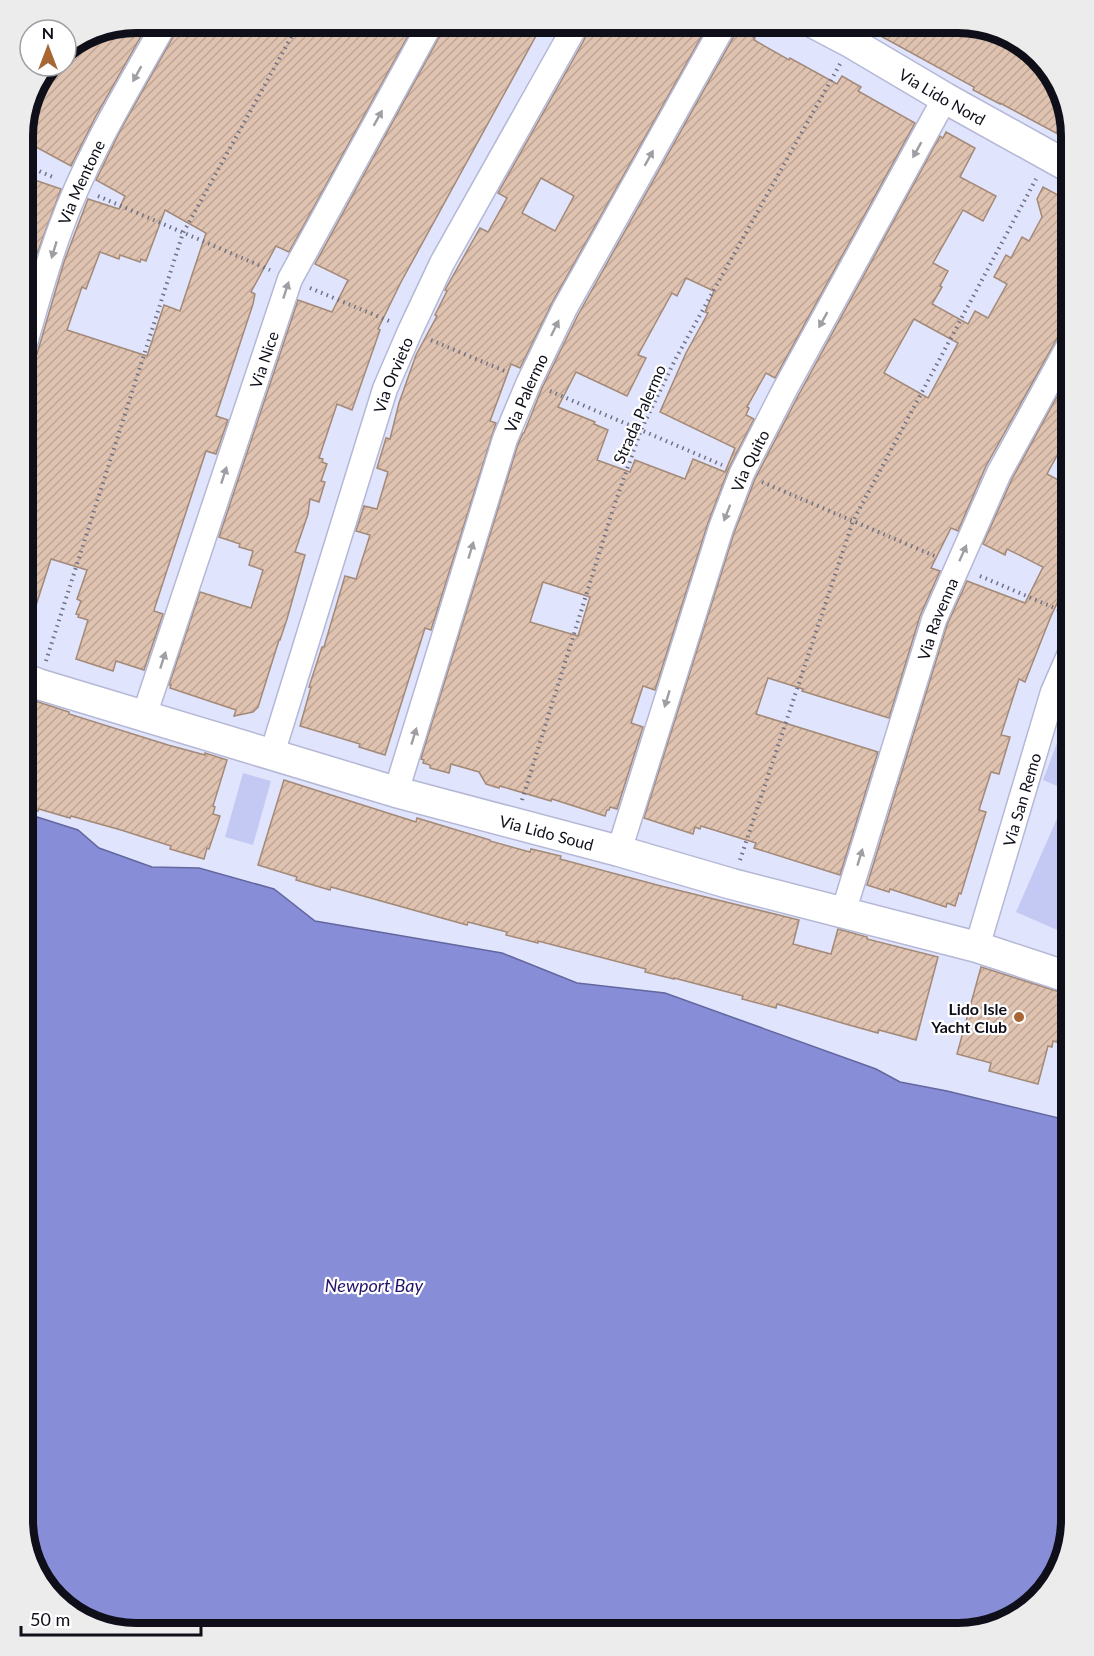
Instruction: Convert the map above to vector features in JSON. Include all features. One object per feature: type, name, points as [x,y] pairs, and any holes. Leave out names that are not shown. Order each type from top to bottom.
[{"type":"street","name":"Via Mentone","points":[[33,318],[61,227],[98,142],[159,33]]},
{"type":"street","name":"Via Nice","points":[[144,716],[290,279],[425,33]]},
{"type":"street","name":"Via Orvieto","points":[[272,754],[385,389],[442,263],[571,33]]},
{"type":"street","name":"Via Palermo","points":[[396,792],[506,439],[528,382],[565,308],[719,33]]},
{"type":"street","name":"Via Lido Nord","points":[[833,33],[1060,161]]},
{"type":"street","name":"Via Quito","points":[[620,851],[721,528],[742,473],[785,389],[945,98]]},
{"type":"street","name":"Via Ravenna","points":[[843,913],[934,620],[999,473],[1061,360]]},
{"type":"street","name":"Via San Remo","points":[[977,948],[1053,692],[1061,674]]},
{"type":"street","name":"Via Lido Soud","points":[[33,682],[396,792],[977,948],[1061,975]]},
{"type":"path","points":[[33,675],[183,233],[293,33]]},
{"type":"path","name":"Strada Palermo","points":[[515,824],[614,506],[641,430],[676,358],[852,43]]},
{"type":"path","points":[[732,884],[853,521],[1060,161]]},
{"type":"shaded area","points":[[1061,733],[1061,788],[1043,780]]},
{"type":"shaded area","points":[[243,773],[271,781],[253,845],[225,837]]},
{"type":"shaded area","points":[[1061,809],[1061,932],[1016,912]]},
{"type":"water","name":"Newport Bay","points":[[33,816],[78,830],[99,848],[152,867],[199,868],[274,889],[315,921],[502,953],[577,983],[665,993],[876,1069],[900,1082],[1061,1119],[1060,1534],[1053,1560],[1040,1583],[1021,1602],[1010,1609],[985,1619],[958,1623],[129,1623],[96,1615],[84,1609],[63,1593],[47,1572],[37,1547],[33,1520]]},
{"type":"building","points":[[143,33],[71,166],[33,145],[33,129],[44,90],[51,78],[78,78],[78,52],[84,47],[103,38]]},
{"type":"building","points":[[175,33],[409,33],[289,252],[276,246],[251,292],[255,294],[253,304],[216,416],[228,420],[216,454],[206,451],[155,607],[154,611],[163,614],[144,670],[116,661],[113,671],[76,659],[88,620],[76,614],[81,601],[77,599],[87,570],[51,559],[33,614],[33,360],[37,354],[64,262],[88,199],[119,209],[125,196],[96,180],[121,129]],"holes":[[[165,210],[206,233],[180,311],[164,305],[147,356],[67,330],[82,287],[86,289],[100,252],[119,259],[120,255],[140,262],[141,259],[146,261]]]},
{"type":"building","points":[[441,33],[538,33],[401,282],[378,329],[380,330],[352,410],[337,404],[319,458],[327,464],[321,481],[325,482],[319,502],[310,499],[308,514],[295,552],[305,555],[258,707],[253,712],[234,716],[236,710],[170,688],[171,685],[169,685],[200,592],[251,608],[263,570],[249,565],[253,551],[219,537],[298,300],[332,312],[348,280],[315,264]]},
{"type":"building","points":[[587,33],[703,33],[553,301],[520,368],[511,364],[490,421],[496,423],[431,630],[425,628],[385,755],[359,747],[360,744],[300,726],[311,687],[309,687],[322,647],[324,647],[345,576],[356,579],[370,535],[356,531],[364,506],[377,509],[388,472],[377,468],[386,438],[390,439],[399,403],[416,355],[437,316],[435,315],[447,291],[445,290],[480,228],[488,232],[507,198],[498,193]],"holes":[[[541,178],[574,196],[555,231],[522,213]]]},
{"type":"building","points":[[736,33],[746,33],[789,60],[790,58],[837,84],[842,76],[861,87],[858,91],[915,123],[775,378],[766,373],[747,407],[749,408],[746,415],[754,419],[729,468],[708,523],[655,690],[643,686],[631,723],[643,727],[617,809],[610,807],[605,816],[552,799],[551,801],[486,784],[479,772],[451,764],[449,773],[430,768],[430,765],[423,763],[424,760],[421,759],[518,444],[542,388],[578,315]],"holes":[[[686,278],[714,291],[705,312],[708,313],[686,353],[660,412],[735,448],[725,472],[693,459],[685,479],[635,460],[630,472],[597,460],[608,430],[594,424],[595,422],[558,407],[576,372],[627,396],[646,358],[638,355],[672,293],[677,296]],[[543,582],[590,597],[578,636],[530,622]]]},
{"type":"building","points":[[875,33],[965,33],[991,38],[1015,50],[1031,63],[1047,84],[1057,109],[1061,136],[973,90],[974,87]]},
{"type":"building","points":[[946,132],[975,148],[960,177],[996,196],[983,221],[963,210],[933,263],[948,271],[932,304],[968,324],[975,311],[988,318],[1007,284],[994,277],[1006,255],[1011,258],[1022,237],[1029,241],[1042,217],[1037,199],[1043,187],[1061,197],[1061,333],[986,466],[958,531],[951,528],[931,568],[940,571],[920,616],[889,718],[768,678],[756,714],[878,752],[840,875],[754,848],[756,843],[701,826],[700,829],[695,827],[693,834],[644,818],[734,533],[755,479],[940,136],[943,138]],"holes":[[[914,319],[958,343],[928,398],[884,373]]]},
{"type":"building","points":[[33,179],[61,189],[37,254],[33,253]]},
{"type":"building","points":[[1061,389],[1061,448],[1047,474],[1061,482],[1061,595],[1025,682],[1019,679],[1001,735],[1010,737],[999,774],[991,772],[979,810],[986,812],[961,894],[959,893],[955,906],[947,903],[946,907],[890,889],[889,892],[867,885],[947,625],[967,581],[1025,603],[1043,567],[1007,549],[1005,555],[983,544],[1012,479]]},
{"type":"building","points":[[33,700],[168,745],[227,760],[213,806],[215,807],[213,814],[220,816],[204,859],[121,830],[71,816],[70,818],[39,809],[38,811],[33,809]]},
{"type":"building","points":[[284,780],[416,822],[417,818],[530,852],[531,849],[561,856],[560,859],[799,920],[793,944],[831,954],[838,929],[867,937],[867,939],[938,957],[916,1040],[879,1030],[878,1033],[777,1004],[776,1008],[742,999],[743,996],[645,972],[646,969],[506,935],[507,932],[468,922],[467,925],[331,887],[330,890],[258,865]]},
{"type":"building","name":"Lido Isle Yacht Club","points":[[981,967],[1061,992],[1061,1043],[1053,1041],[1052,1047],[1048,1046],[1038,1084],[989,1071],[991,1063],[957,1054]]},
{"type":"place","name":"Lido Isle Yacht Club","points":[[1019,1017]]}]
